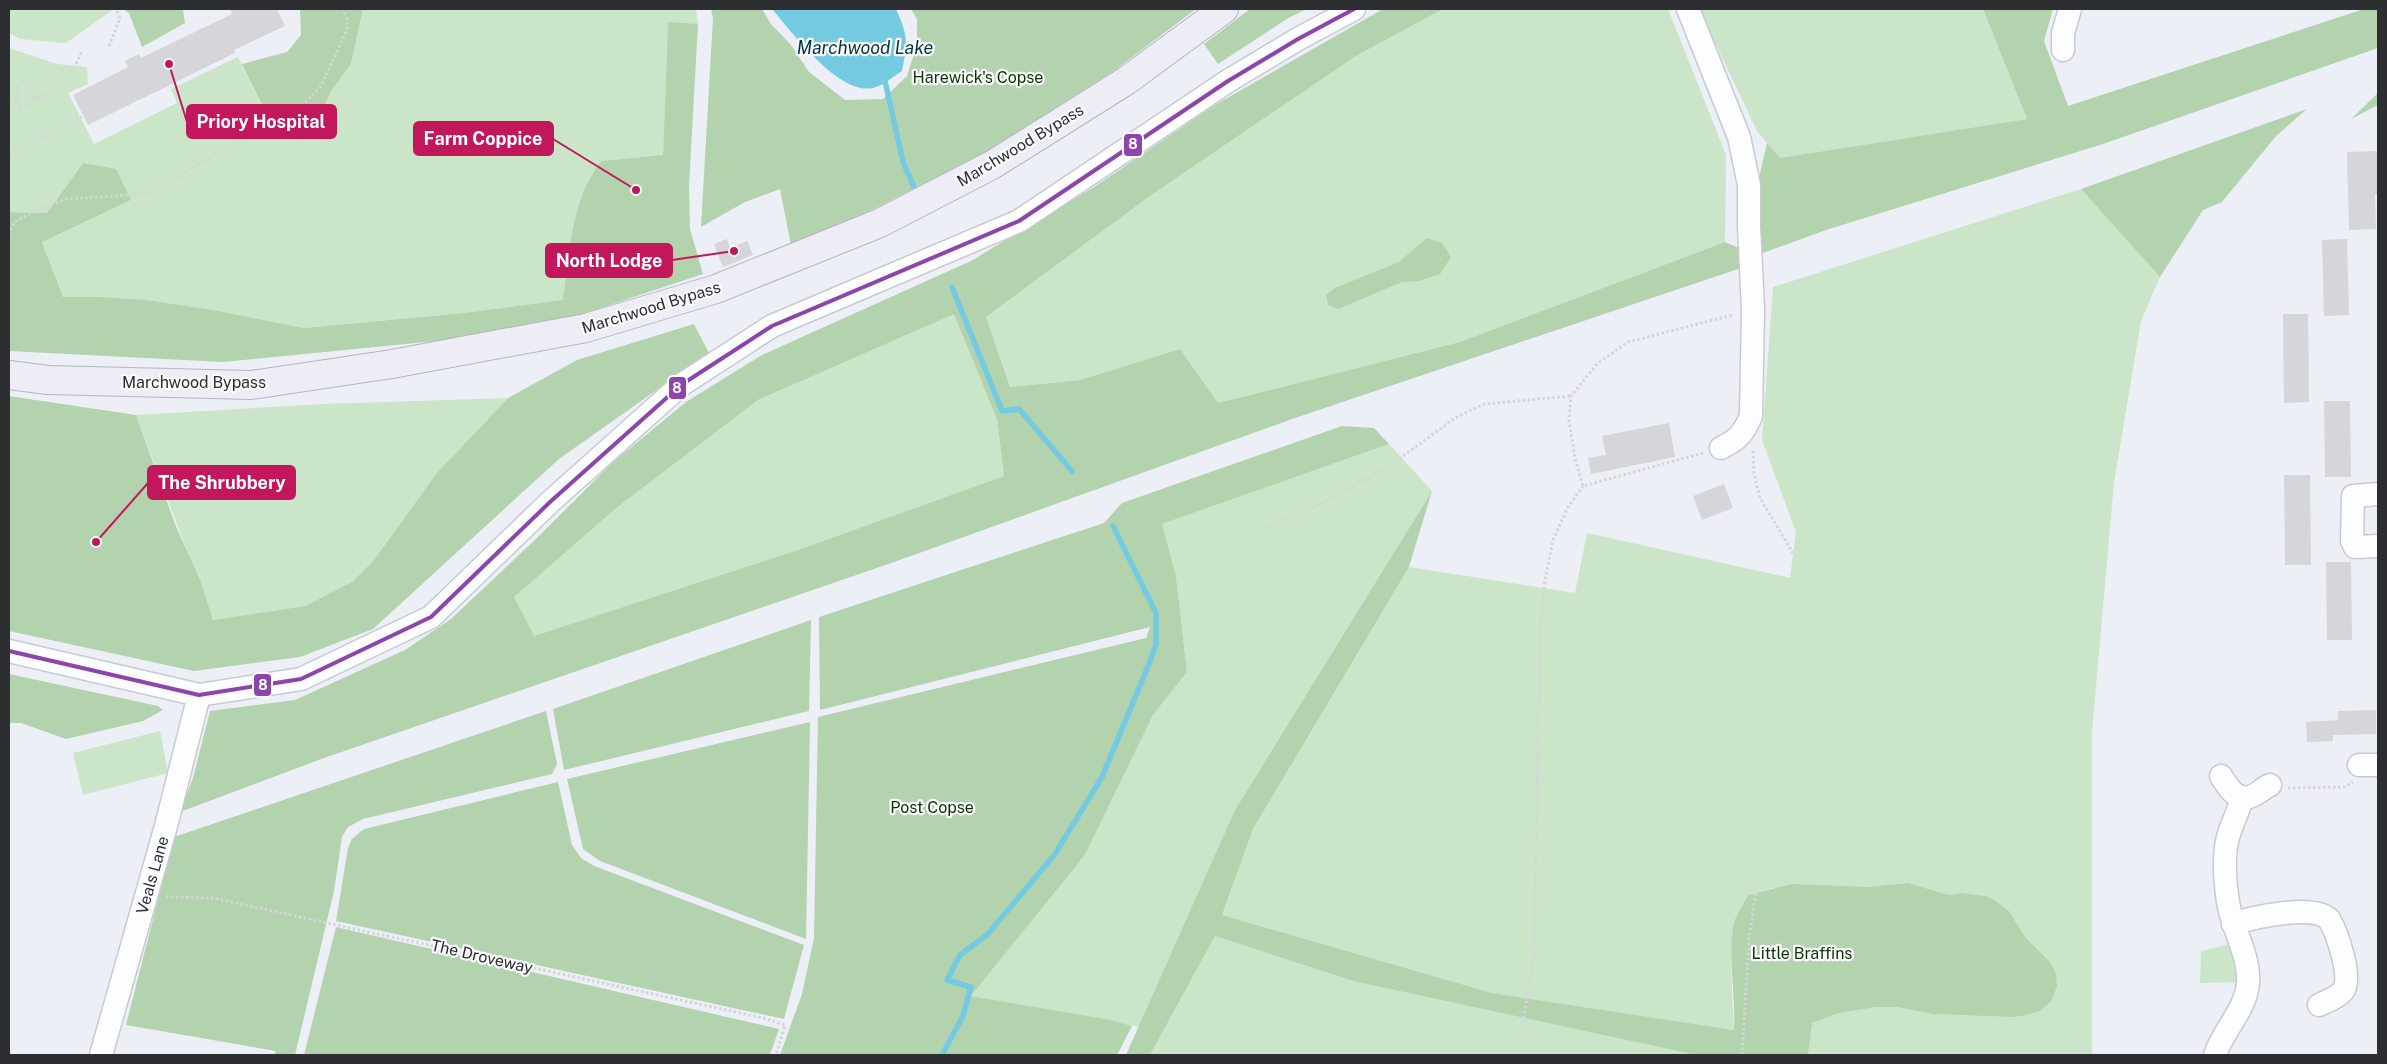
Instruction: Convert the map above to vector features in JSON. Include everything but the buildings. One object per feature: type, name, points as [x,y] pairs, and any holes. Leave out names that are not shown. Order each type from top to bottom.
[{"type":"main road","name":"Marchwood Bypass","points":[[9,375],[48,380],[250,385],[392,364],[586,328],[716,289],[880,223],[992,165],[1126,81],[1224,9]]},
{"type":"street","points":[[9,650],[200,694],[301,679],[430,617],[550,502],[681,385],[772,326],[1018,221],[1228,81],[1298,39],[1354,9]]},
{"type":"street","points":[[1688,9],[1739,137],[1749,185],[1753,310],[1751,416],[1744,432],[1736,440],[1721,448]]},
{"type":"street","points":[[2063,50],[2063,33],[2070,9]]},
{"type":"street","points":[[2378,494],[2353,496],[2352,541],[2355,547],[2378,546]]},
{"type":"street","name":"Veals Lane","points":[[101,1055],[200,694]]},
{"type":"street","points":[[2221,776],[2233,794],[2242,797],[2252,796],[2267,786]]},
{"type":"street","points":[[2215,1055],[2225,1032],[2242,1005],[2248,983],[2245,959],[2233,924],[2226,885],[2228,838],[2242,797]]},
{"type":"street","points":[[2233,924],[2263,916],[2297,913],[2320,914],[2329,919],[2346,970],[2346,983],[2338,995],[2319,1005]]},
{"type":"path","points":[[109,46],[120,18],[116,9]]},
{"type":"path","points":[[9,236],[14,222],[41,208],[67,199],[145,194],[166,185],[248,132],[303,104],[320,88],[347,30],[348,19],[343,9]]},
{"type":"path","points":[[34,99],[30,87],[25,82],[17,85],[17,101],[22,106],[29,107],[34,99],[56,92],[72,74],[82,51]]},
{"type":"path","points":[[9,102],[17,101]]},
{"type":"path","points":[[9,154],[82,117]]},
{"type":"path","points":[[1583,486],[1575,458],[1569,420],[1571,396],[1598,363],[1628,342],[1753,310]]},
{"type":"path","points":[[1266,527],[1322,503],[1391,465],[1449,422],[1484,404],[1571,396]]},
{"type":"path","points":[[1751,416],[1754,474],[1760,498],[1793,553]]},
{"type":"path","points":[[1522,1028],[1534,955],[1540,636],[1545,579],[1553,540],[1568,507],[1583,486],[1721,448]]},
{"type":"path","points":[[2267,786],[2271,794],[2297,787],[2345,787],[2353,783],[2367,765]]},
{"type":"path","points":[[1742,1055],[1749,939],[1756,892]]},
{"type":"path","name":"The Droveway","points":[[145,897],[213,898],[763,1018],[785,1025],[776,1055]]},
{"type":"green space","points":[[9,9],[112,10],[66,43],[20,39],[9,33]]},
{"type":"green space","points":[[123,9],[183,9],[185,23],[142,47],[129,13]]},
{"type":"green space","points":[[300,9],[363,9],[351,64],[331,91],[318,119],[292,122],[276,133],[242,64],[287,52],[301,35]]},
{"type":"green space","points":[[363,9],[696,9],[698,24],[668,23],[663,155],[601,161],[591,176],[577,210],[569,246],[564,300],[464,313],[304,328],[219,311],[147,300],[63,297],[42,241],[131,200],[83,163],[47,213],[9,212],[9,48],[57,64],[87,67],[88,84],[68,93],[94,144],[177,103],[171,89],[238,57],[276,133],[292,122],[318,119],[331,91],[351,64]]},
{"type":"green space","name":"Harewick's Copse","points":[[711,9],[762,9],[771,24],[791,45],[809,72],[845,100],[883,99],[907,76],[917,44],[917,19],[911,9],[1196,9],[1115,70],[984,153],[874,209],[791,245],[780,189],[745,202],[701,227],[713,18]]},
{"type":"green space","points":[[1250,9],[1307,9],[1290,17],[1218,64],[1204,44]]},
{"type":"green space","points":[[1383,9],[1443,9],[1356,56],[1150,196],[986,317],[1010,387],[1080,380],[1180,349],[1218,403],[1460,342],[1725,242],[1739,248],[1741,268],[1295,418],[897,561],[324,758],[180,812],[193,778],[210,711],[295,700],[405,650],[451,619],[536,539],[612,463],[686,402],[762,355],[971,261],[1094,187],[1215,105]],"holes":[[[954,314],[997,419],[1004,476],[801,549],[534,636],[514,597],[615,509],[758,400]]]},
{"type":"green space","points":[[1443,9],[1668,9],[1726,155],[1725,242],[1460,342],[1218,403],[1180,349],[1080,380],[1010,387],[986,317],[1150,196],[1356,56]]},
{"type":"green space","points":[[1699,9],[1983,9],[2027,119],[1780,158],[1757,131]]},
{"type":"green space","points":[[1983,9],[2053,9],[2044,41],[2068,106],[2364,9],[2378,9],[2378,48],[2103,144],[1826,230],[1760,254],[1760,174],[1767,143],[1780,158],[2027,119]]},
{"type":"green space","points":[[668,22],[698,24],[689,185],[690,229],[703,274],[583,314],[486,336],[223,362],[9,351],[9,212],[47,213],[83,163],[116,169],[131,200],[42,242],[63,297],[147,300],[219,311],[304,328],[464,313],[563,300],[570,245],[577,210],[583,193],[601,161],[663,155]]},
{"type":"green space","points":[[2378,93],[2378,105],[2351,119]]},
{"type":"green space","points":[[2307,109],[2276,136],[2222,202],[2203,210],[2160,277],[2081,189]]},
{"type":"green space","points":[[2081,189],[2160,277],[2141,321],[2114,482],[2092,732],[2092,1055],[1808,1055],[1811,1023],[1839,1013],[1877,1007],[1896,1007],[1933,1014],[2009,1017],[2050,962],[2025,937],[2009,911],[1996,901],[1986,896],[1961,893],[1949,895],[1908,883],[1866,887],[1773,888],[1748,895],[1734,922],[1732,934],[1731,962],[1734,1030],[1492,993],[1222,915],[1253,829],[1409,567],[1575,593],[1587,533],[1790,578],[1796,532],[1762,440],[1773,287]]},
{"type":"green space","points":[[1427,238],[1442,243],[1451,257],[1440,274],[1419,281],[1402,282],[1338,309],[1328,305],[1326,295],[1335,288],[1399,262]]},
{"type":"green space","points":[[955,313],[997,419],[1004,476],[801,549],[534,636],[513,597],[615,509],[758,400]]},
{"type":"green space","points":[[694,324],[709,353],[559,459],[373,629],[300,657],[194,671],[9,631],[9,396],[136,415],[175,524],[200,580],[213,620],[305,606],[352,582],[374,560],[436,474],[508,398],[577,360]]},
{"type":"green space","points":[[508,398],[436,474],[374,560],[352,582],[305,606],[213,620],[136,415],[323,404]]},
{"type":"green space","name":"Post Copse","points":[[1342,426],[1374,428],[1389,444],[1162,524],[1176,576],[1187,672],[1153,715],[1085,855],[971,996],[1110,1020],[1132,1026],[1117,1055],[780,1055],[802,994],[814,938],[818,717],[1146,638],[1150,627],[820,710],[819,617],[1104,523],[1122,503]]},
{"type":"green space","points":[[1389,444],[1432,491],[1235,810],[1140,1027],[971,996],[1085,855],[1153,715],[1187,672],[1176,576],[1162,524]]},
{"type":"green space","name":"Little Braffins","points":[[1432,491],[1409,567],[1253,829],[1222,915],[1492,993],[1734,1030],[1731,962],[1732,935],[1734,922],[1748,895],[1792,884],[1866,887],[1908,883],[1949,895],[1961,893],[1986,896],[2009,911],[2025,937],[2050,962],[2056,974],[2057,986],[2052,1000],[2040,1011],[2009,1017],[1933,1014],[1896,1007],[1877,1007],[1839,1013],[1812,1023],[1808,1055],[1696,1055],[1353,981],[1215,936],[1150,1055],[1126,1055],[1235,810]]},
{"type":"green space","points":[[811,620],[809,711],[564,770],[553,709]]},
{"type":"green space","points":[[9,674],[158,706],[163,710],[143,721],[66,739],[21,723],[9,723]]},
{"type":"green space","points":[[546,711],[557,764],[552,774],[363,819],[348,827],[342,837],[334,891],[295,1055],[274,1055],[276,1051],[126,1025],[174,837]]},
{"type":"green space","points":[[810,722],[806,939],[600,861],[583,849],[567,779]]},
{"type":"green space","points":[[160,731],[168,773],[83,795],[73,753]]},
{"type":"green space","points":[[558,782],[572,845],[581,858],[594,866],[804,945],[784,1019],[336,921],[348,848],[352,839],[364,829]]},
{"type":"green space","points":[[336,927],[779,1029],[770,1055],[304,1055]]},
{"type":"green space","points":[[1215,936],[1353,981],[1696,1055],[1150,1055]]},
{"type":"green space","points":[[2230,944],[2236,961],[2239,982],[2200,983],[2201,951]]},
{"type":"water","name":"Marchwood Lake","points":[[772,9],[896,9],[906,39],[902,71],[876,87],[863,88],[848,83],[833,74],[818,61]]},
{"type":"waterway","points":[[885,81],[903,162],[914,187]]},
{"type":"waterway","points":[[952,287],[1002,411],[1019,409],[1072,471]]},
{"type":"waterway","points":[[942,1055],[963,1016],[971,987],[947,980],[960,955],[987,935],[1055,854],[1102,777],[1156,644],[1156,613],[1113,526]]},
{"type":"transit line","name":"8","points":[[9,651],[199,695],[301,679],[431,617],[550,502],[681,385],[772,326],[1019,221],[1228,81],[1298,39],[1354,9]]},
{"type":"place","name":"Priory Hospital","points":[[169,64]]},
{"type":"place","name":"Farm Coppice","points":[[636,190]]},
{"type":"place","name":"North Lodge","points":[[734,251]]},
{"type":"place","name":"The Shrubbery","points":[[96,542]]}]
